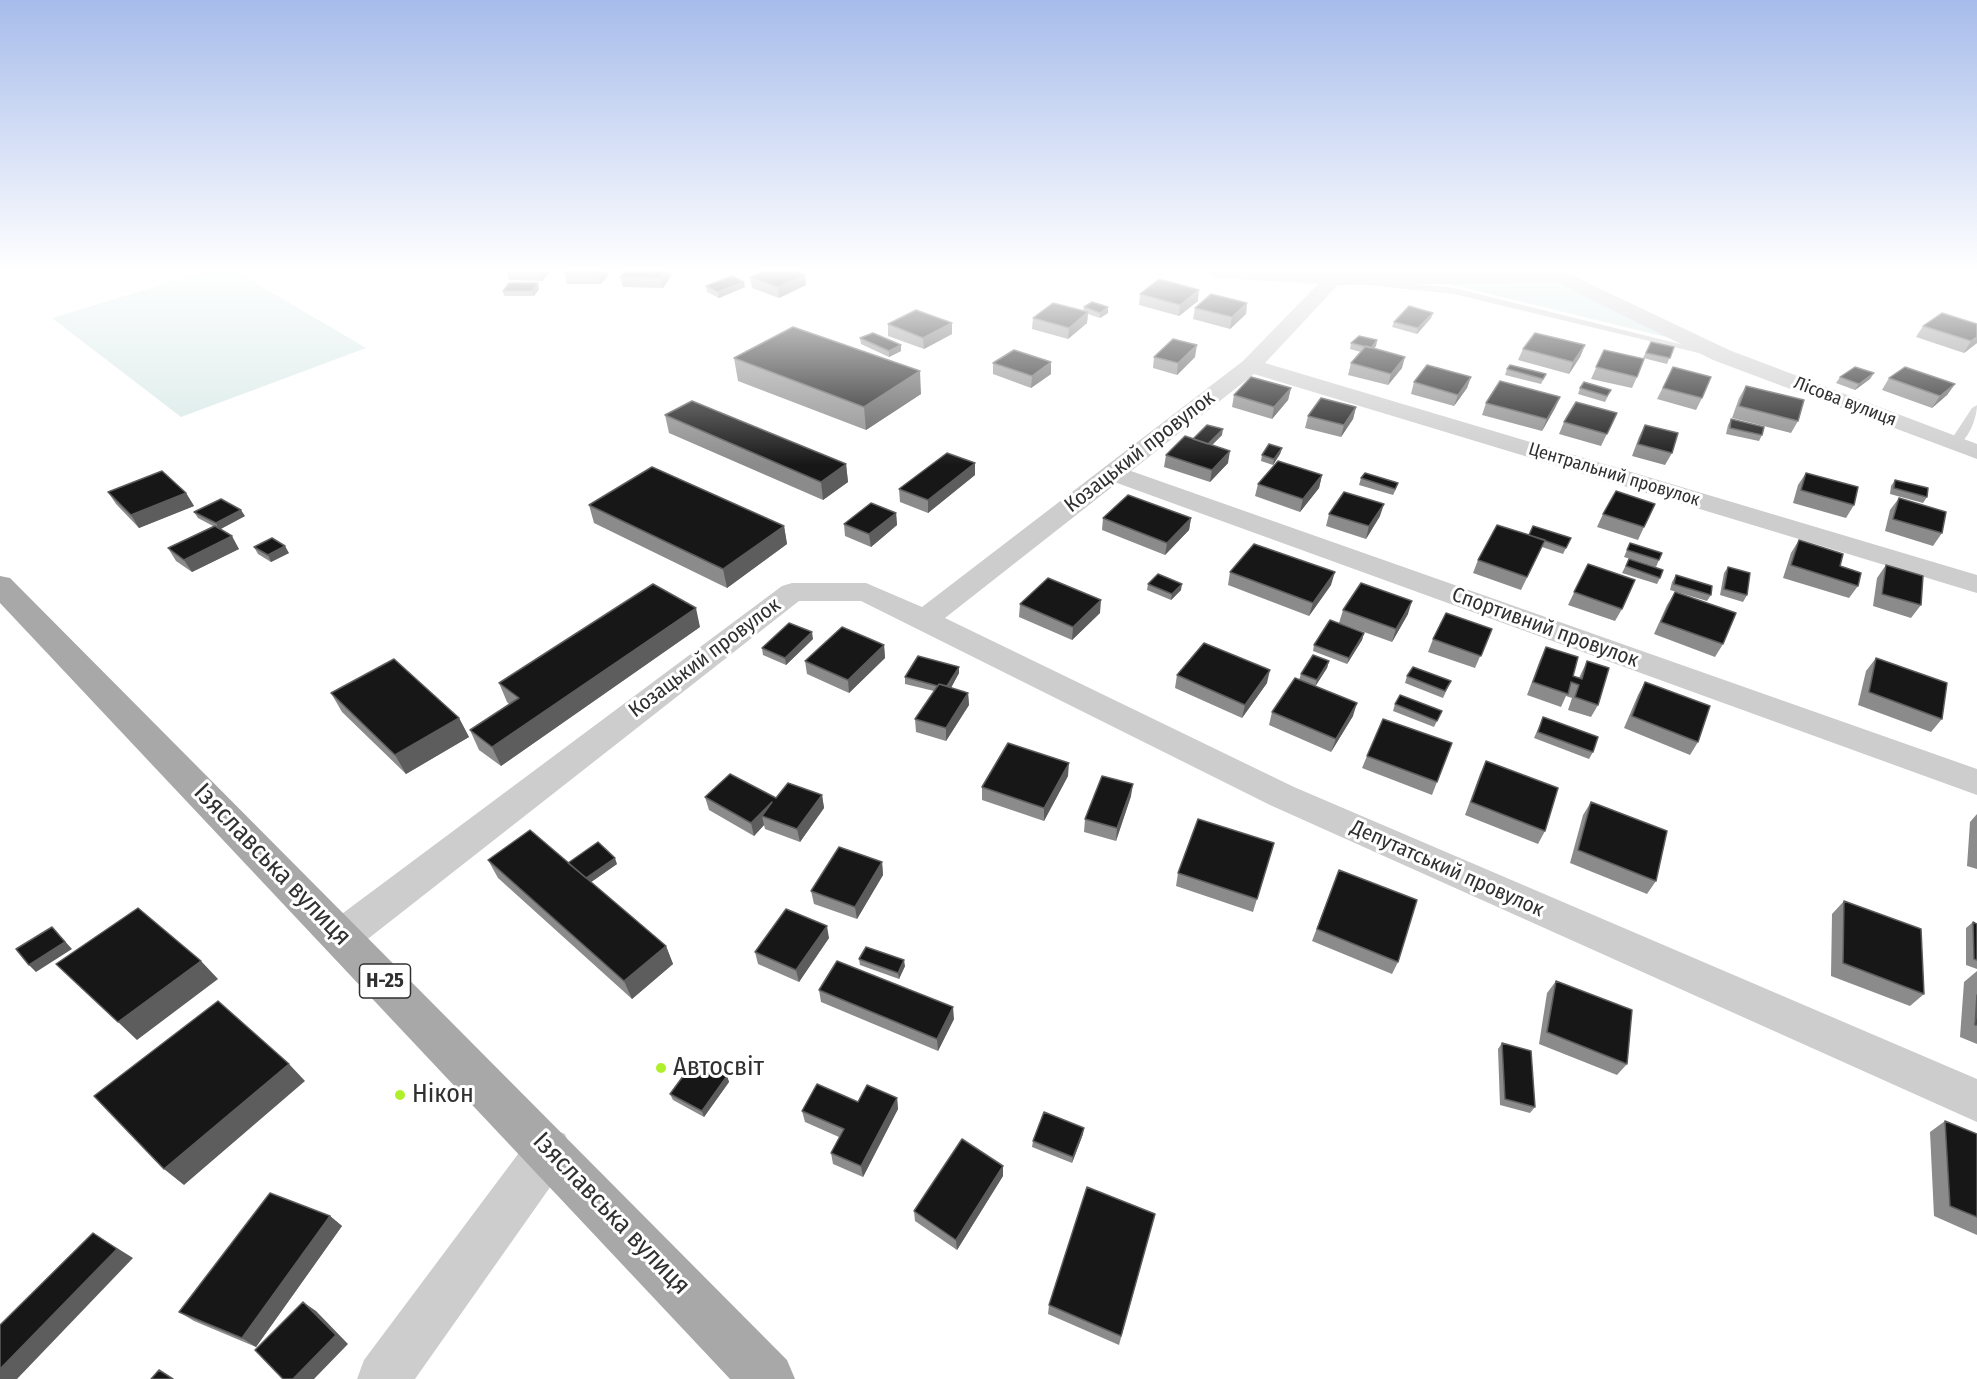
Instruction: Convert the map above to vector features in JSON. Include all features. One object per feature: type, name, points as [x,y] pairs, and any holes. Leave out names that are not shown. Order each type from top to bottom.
[{"type":"main road","name":"Ізяславська вулиця","points":[[0,585],[768,1379]]},
{"type":"street","name":"Козацький провулок","points":[[341,937],[792,592],[866,592],[924,620],[1251,366],[1279,336]]},
{"type":"street","name":"Лісова вулиця","points":[[1684,336],[1721,355],[1977,452]]},
{"type":"street","name":"Центральний провулок","points":[[1251,366],[1977,584]]},
{"type":"street","name":"Спортивний провулок","points":[[1113,473],[1977,782]]},
{"type":"street","name":"Депутатський провулок","points":[[924,620],[1282,796],[1977,1101]]},
{"type":"street","points":[[383,1379],[549,1150]]},
{"type":"lane","points":[[1643,336],[1721,355]]},
{"type":"lane","points":[[1955,443],[1977,408]]},
{"type":"shaded area","points":[[76,336],[346,336],[366,348],[181,417]]},
{"type":"building","points":[[775,336],[820,336],[920,371],[864,407],[734,358]]},
{"type":"building","points":[[881,336],[901,345],[889,351],[860,338]]},
{"type":"building","points":[[1359,336],[1377,340],[1371,348],[1351,343]]},
{"type":"building","points":[[1532,336],[1549,336],[1585,345],[1573,362],[1523,349]]},
{"type":"building","points":[[1956,336],[1977,336],[1971,341]]},
{"type":"building","points":[[1173,339],[1197,345],[1178,363],[1154,357]]},
{"type":"building","points":[[1651,342],[1674,347],[1670,358],[1646,353]]},
{"type":"building","points":[[1366,346],[1405,357],[1391,374],[1351,363]]},
{"type":"building","points":[[1014,350],[1051,362],[1032,376],[993,363]]},
{"type":"building","points":[[1604,350],[1644,359],[1637,377],[1596,367]]},
{"type":"building","points":[[1427,365],[1471,377],[1458,395],[1414,382]]},
{"type":"building","points":[[1510,365],[1546,374],[1543,379],[1507,369]]},
{"type":"building","points":[[1673,367],[1711,377],[1702,398],[1663,388]]},
{"type":"building","points":[[1855,367],[1874,373],[1859,384],[1840,377]]},
{"type":"building","points":[[1905,367],[1955,384],[1940,396],[1889,378]]},
{"type":"building","points":[[1251,377],[1291,388],[1274,407],[1234,395]]},
{"type":"building","points":[[1500,381],[1560,397],[1547,419],[1486,403]]},
{"type":"building","points":[[1584,382],[1611,390],[1607,396],[1580,388]]},
{"type":"building","points":[[1746,386],[1804,400],[1798,421],[1739,406]]},
{"type":"building","points":[[1321,398],[1356,407],[1344,425],[1308,416]]},
{"type":"building","points":[[692,401],[846,464],[821,482],[665,415]]},
{"type":"building","points":[[1576,402],[1617,413],[1607,434],[1564,422]]},
{"type":"building","points":[[1731,419],[1764,427],[1762,435],[1730,428]]},
{"type":"building","points":[[1207,425],[1223,429],[1208,444],[1193,439]]},
{"type":"building","points":[[1645,425],[1678,433],[1672,453],[1638,444]]},
{"type":"building","points":[[1185,436],[1230,451],[1212,470],[1166,455]]},
{"type":"building","points":[[1269,444],[1282,448],[1274,459],[1262,455]]},
{"type":"building","points":[[947,453],[975,463],[928,500],[899,489]]},
{"type":"building","points":[[1278,461],[1322,475],[1303,499],[1258,484]]},
{"type":"building","points":[[652,467],[784,526],[723,569],[589,505]]},
{"type":"building","points":[[162,471],[186,493],[131,515],[108,492]]},
{"type":"building","points":[[1365,473],[1398,483],[1395,489],[1361,478]]},
{"type":"building","points":[[1806,473],[1858,487],[1854,505],[1801,490]]},
{"type":"building","points":[[1895,480],[1928,488],[1927,497],[1894,488]]},
{"type":"building","points":[[1616,491],[1655,504],[1644,527],[1603,514]]},
{"type":"building","points":[[1344,492],[1384,504],[1369,526],[1329,514]]},
{"type":"building","points":[[1128,495],[1191,518],[1167,543],[1103,518]]},
{"type":"building","points":[[1899,498],[1946,512],[1942,533],[1893,519]]},
{"type":"building","points":[[221,499],[241,510],[216,523],[194,512]]},
{"type":"building","points":[[871,503],[896,513],[869,534],[844,524]]},
{"type":"building","points":[[1497,525],[1545,540],[1527,577],[1478,560]]},
{"type":"building","points":[[215,526],[232,536],[184,560],[168,548]]},
{"type":"building","points":[[1533,526],[1571,538],[1566,548],[1529,535]]},
{"type":"building","points":[[272,538],[285,546],[268,555],[254,547]]},
{"type":"building","points":[[1799,540],[1843,554],[1840,566],[1861,573],[1858,586],[1791,565]]},
{"type":"building","points":[[1630,543],[1662,553],[1659,560],[1627,550]]},
{"type":"building","points":[[1254,544],[1335,572],[1313,603],[1230,572]]},
{"type":"building","points":[[1629,559],[1663,570],[1660,578],[1626,566]]},
{"type":"building","points":[[1588,564],[1635,580],[1622,609],[1574,592]]},
{"type":"building","points":[[1886,565],[1923,576],[1921,605],[1882,594]]},
{"type":"building","points":[[1728,567],[1750,573],[1747,595],[1724,589]]},
{"type":"building","points":[[1158,574],[1182,584],[1172,594],[1148,584]]},
{"type":"building","points":[[1676,575],[1712,586],[1711,595],[1674,584]]},
{"type":"building","points":[[1048,578],[1101,600],[1073,627],[1020,604]]},
{"type":"building","points":[[1361,583],[1412,601],[1396,629],[1343,610]]},
{"type":"building","points":[[653,584],[696,608],[492,747],[470,730],[519,698],[499,683]]},
{"type":"building","points":[[1675,592],[1736,613],[1723,644],[1661,622]]},
{"type":"building","points":[[1446,613],[1492,629],[1481,656],[1433,639]]},
{"type":"building","points":[[1330,620],[1364,633],[1349,658],[1314,645]]},
{"type":"building","points":[[789,623],[812,632],[785,658],[762,648]]},
{"type":"building","points":[[842,627],[884,645],[848,680],[805,661]]},
{"type":"building","points":[[1204,643],[1270,670],[1245,705],[1177,675]]},
{"type":"building","points":[[1546,647],[1578,657],[1573,676],[1582,679],[1587,661],[1609,668],[1598,705],[1575,697],[1579,685],[1571,682],[1568,694],[1533,682]]},
{"type":"building","points":[[1313,655],[1329,661],[1317,680],[1301,674]]},
{"type":"building","points":[[918,656],[959,667],[947,686],[939,684],[938,686],[905,677]]},
{"type":"building","points":[[1876,658],[1947,683],[1942,719],[1869,692]]},
{"type":"building","points":[[394,659],[459,718],[395,755],[331,693]]},
{"type":"building","points":[[1413,667],[1451,681],[1445,691],[1407,676]]},
{"type":"building","points":[[1295,678],[1357,703],[1336,739],[1272,712]]},
{"type":"building","points":[[1645,682],[1710,706],[1698,742],[1632,716]]},
{"type":"building","points":[[939,684],[968,693],[946,728],[915,719]]},
{"type":"building","points":[[1400,695],[1442,711],[1437,721],[1395,704]]},
{"type":"building","points":[[1543,717],[1598,737],[1593,752],[1538,732]]},
{"type":"building","points":[[1383,719],[1452,743],[1437,782],[1367,756]]},
{"type":"building","points":[[1008,743],[1069,763],[1044,808],[982,787]]},
{"type":"building","points":[[1486,761],[1558,788],[1545,831],[1471,802]]},
{"type":"building","points":[[730,774],[776,798],[788,783],[822,795],[797,829],[762,816],[772,802],[751,823],[705,797]]},
{"type":"building","points":[[1102,776],[1133,784],[1117,828],[1085,819]]},
{"type":"building","points":[[1591,802],[1667,831],[1656,881],[1578,850]]},
{"type":"building","points":[[1198,819],[1274,843],[1257,899],[1178,873]]},
{"type":"building","points":[[530,830],[666,946],[624,981],[488,860]]},
{"type":"building","points":[[598,842],[615,858],[586,878],[568,863]]},
{"type":"building","points":[[839,847],[882,862],[855,907],[811,891]]},
{"type":"building","points":[[1339,870],[1417,900],[1398,962],[1317,929]]},
{"type":"building","points":[[1844,901],[1921,929],[1924,994],[1843,963]]},
{"type":"building","points":[[138,908],[201,961],[118,1022],[56,964]]},
{"type":"building","points":[[786,909],[827,926],[796,970],[755,952]]},
{"type":"building","points":[[1973,922],[1977,924],[1977,960],[1974,959]]},
{"type":"building","points":[[52,927],[65,942],[29,965],[16,949]]},
{"type":"building","points":[[866,947],[904,960],[898,973],[859,959]]},
{"type":"building","points":[[837,961],[953,1007],[937,1039],[819,990]]},
{"type":"building","points":[[1556,981],[1632,1010],[1627,1064],[1547,1032]]},
{"type":"building","points":[[1977,995],[1977,1025],[1975,1025]]},
{"type":"building","points":[[218,1001],[289,1064],[164,1169],[94,1096]]},
{"type":"building","points":[[1502,1043],[1531,1051],[1535,1107],[1505,1099]]},
{"type":"building","points":[[695,1060],[727,1076],[702,1111],[670,1094]]},
{"type":"building","points":[[817,1084],[858,1102],[867,1085],[897,1098],[861,1166],[831,1153],[844,1129],[802,1111]]},
{"type":"building","points":[[1044,1112],[1084,1128],[1073,1157],[1033,1141]]},
{"type":"building","points":[[1945,1121],[1977,1134],[1977,1217],[1950,1206]]},
{"type":"building","points":[[962,1139],[1003,1166],[956,1240],[914,1211]]},
{"type":"building","points":[[1087,1187],[1155,1214],[1121,1336],[1049,1305]]},
{"type":"building","points":[[270,1193],[330,1216],[242,1338],[179,1312]]},
{"type":"building","points":[[93,1233],[117,1249],[0,1369],[0,1325]]},
{"type":"building","points":[[303,1302],[336,1335],[293,1379],[283,1379],[255,1350]]},
{"type":"building","points":[[159,1370],[173,1379],[151,1379]]},
{"type":"place","name":"Автосвіт","points":[[661,1068]]},
{"type":"place","name":"Нікон","points":[[400,1095]]}]
